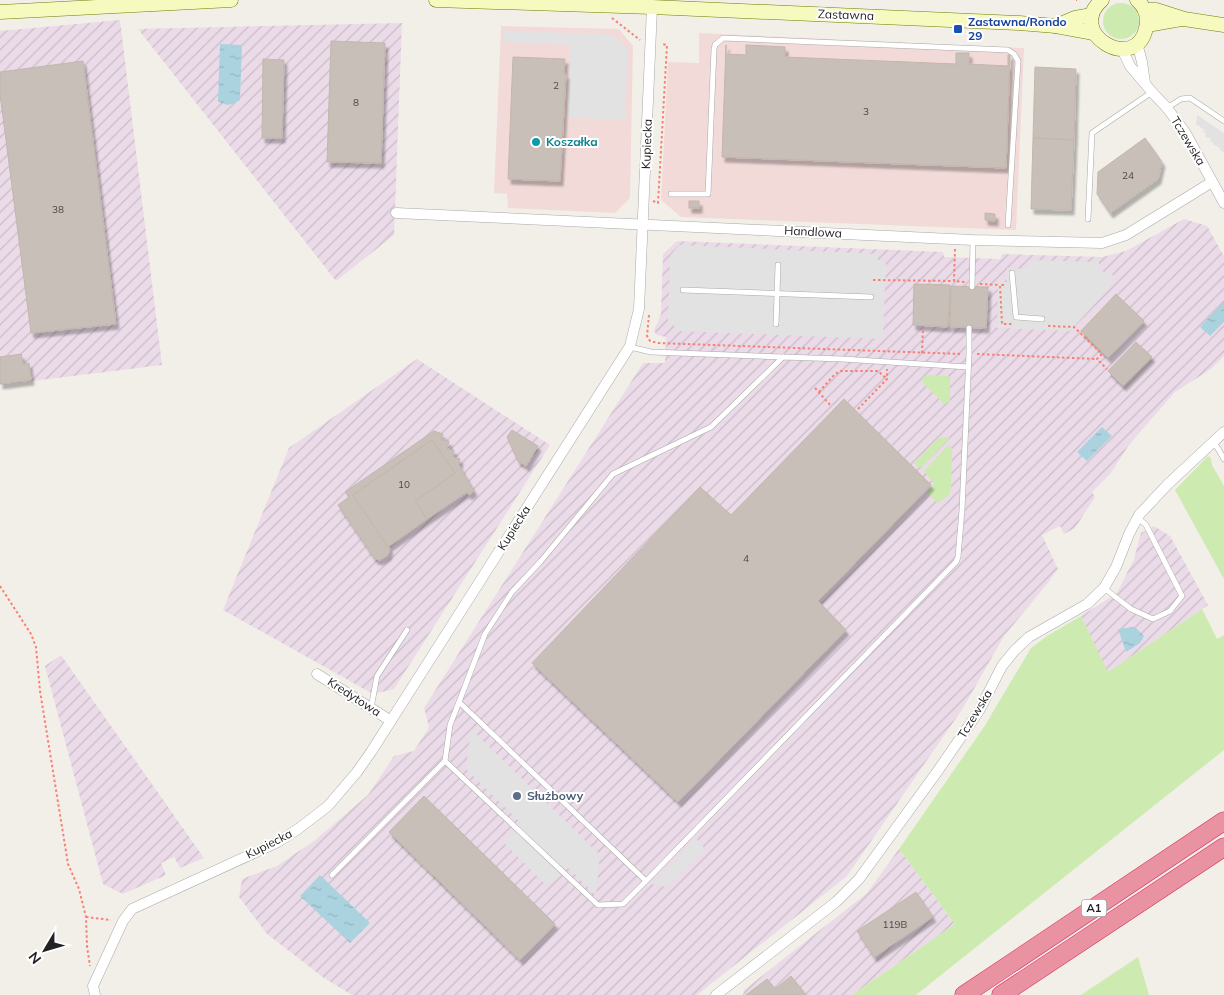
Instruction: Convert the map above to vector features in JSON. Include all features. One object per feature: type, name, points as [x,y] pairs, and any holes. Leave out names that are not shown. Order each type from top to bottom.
[{"type":"highway","name":"A1","points":[[964,995],[1224,821]]},
{"type":"highway","name":"A1","points":[[1001,995],[1224,846]]},
{"type":"main road","points":[[0,12],[231,0]]},
{"type":"main road","name":"Zastawna","points":[[436,0],[610,6],[635,4],[652,7],[1019,23],[1056,26],[1094,33]]},
{"type":"main road","points":[[1102,0],[1094,9],[1092,24],[1094,33],[1101,42],[1111,48],[1122,49],[1137,43],[1145,32],[1147,25],[1141,5]]},
{"type":"main road","points":[[1141,5],[1184,19],[1224,25]]},
{"type":"main road","name":"Zastawna","points":[[1056,26],[1075,18],[1092,15]]},
{"type":"main road","points":[[1147,25],[1184,19]]},
{"type":"street","name":"Kupiecka","points":[[123,921],[132,909],[278,842],[328,806],[372,752],[630,346],[638,314],[644,224],[652,7]]},
{"type":"street","points":[[1137,43],[1148,88]]},
{"type":"street","name":"Tczewska","points":[[1122,49],[1130,66],[1167,108],[1185,132],[1224,203]]},
{"type":"street","name":"Handlowa","points":[[396,213],[973,240],[1102,243],[1126,235],[1212,182]]},
{"type":"street","name":"Tczewska","points":[[716,995],[836,902],[859,879],[974,719],[1002,666],[1015,650],[1029,637],[1087,604],[1104,588],[1116,567],[1129,534],[1138,518],[1168,484],[1224,432]]},
{"type":"street","name":"Kredytowa","points":[[317,674],[391,721]]},
{"type":"street","points":[[94,990],[123,921]]},
{"type":"lane","points":[[671,194],[708,194],[714,49],[715,45],[723,38],[1008,50],[1018,60],[1008,224]]},
{"type":"lane","points":[[1088,220],[1092,134],[1148,88]]},
{"type":"lane","points":[[1167,108],[1180,99],[1190,98],[1224,121]]},
{"type":"lane","points":[[972,287],[973,240]]},
{"type":"lane","points":[[776,324],[778,265]]},
{"type":"lane","points":[[1012,273],[1016,317],[1042,319]]},
{"type":"lane","points":[[683,290],[871,297]]},
{"type":"lane","points":[[445,761],[598,905],[623,904],[956,562],[962,510],[969,328]]},
{"type":"lane","points":[[630,346],[651,352],[968,367]]},
{"type":"lane","points":[[332,875],[445,761],[450,725],[485,634],[512,592],[541,561],[613,474],[712,427],[783,357]]},
{"type":"lane","points":[[1214,442],[1224,459]]},
{"type":"lane","points":[[1104,588],[1131,609],[1153,619],[1170,611],[1182,596],[1146,526],[1138,518]]},
{"type":"lane","points":[[371,708],[377,676],[407,630]]},
{"type":"lane","points":[[459,702],[646,881]]},
{"type":"path","points":[[610,6],[609,16],[640,41]]},
{"type":"path","points":[[873,280],[954,281]]},
{"type":"path","points":[[638,314],[650,315],[647,336],[650,341],[658,343],[1097,359]]},
{"type":"path","points":[[922,353],[923,328]]},
{"type":"path","points":[[858,409],[886,379],[887,362]]},
{"type":"path","points":[[819,392],[835,374],[841,371],[878,371],[886,379]]},
{"type":"path","points":[[815,388],[831,406]]},
{"type":"path","points":[[0,586],[31,634],[36,648],[40,691],[68,864],[79,889],[86,917],[87,946],[94,990]]},
{"type":"path","points":[[86,917],[123,921]]},
{"type":"shaded area","points":[[120,20],[162,365],[0,385],[0,31]]},
{"type":"shaded area","points":[[402,23],[394,235],[336,281],[138,29]]},
{"type":"shaded area","points":[[501,26],[619,29],[633,46],[630,198],[615,213],[508,208],[507,194],[494,193]]},
{"type":"shaded area","points":[[504,30],[614,35],[628,50],[625,120],[567,117],[570,45],[504,42]]},
{"type":"shaded area","points":[[699,33],[1024,48],[1016,230],[681,217],[661,200],[668,62],[699,63]]},
{"type":"shaded area","points":[[1197,115],[1224,133],[1224,153],[1210,141],[1211,138],[1205,137],[1204,129],[1196,125]]},
{"type":"shaded area","points":[[1184,219],[1207,226],[1224,256],[1224,356],[1211,369],[1175,392],[1128,446],[1111,473],[1092,492],[1095,497],[1075,528],[1064,534],[1060,526],[1042,535],[1058,569],[1004,636],[963,708],[847,876],[697,995],[352,995],[324,978],[267,934],[239,897],[242,879],[277,866],[314,841],[368,795],[394,756],[414,751],[429,727],[424,708],[643,363],[665,363],[666,337],[657,335],[654,331],[661,314],[663,254],[677,241],[943,252],[944,257],[1000,259],[1002,254],[1102,257],[1126,251]]},
{"type":"shaded area","points":[[679,245],[877,254],[878,260],[886,261],[883,339],[677,331],[673,324],[668,324],[670,256]]},
{"type":"shaded area","points":[[1031,260],[1099,262],[1099,270],[1113,275],[1110,287],[1070,331],[997,328],[998,282],[1007,282],[1007,268],[1024,269]]},
{"type":"shaded area","points":[[417,359],[550,445],[394,689],[373,694],[223,610],[289,448]]},
{"type":"shaded area","points":[[1154,526],[1170,536],[1208,605],[1107,673],[1081,616],[1117,593],[1134,559],[1141,533]]},
{"type":"shaded area","points":[[61,655],[204,858],[180,868],[174,857],[161,863],[166,875],[123,894],[103,884],[45,666]]},
{"type":"shaded area","name":"Służbowy","points":[[471,729],[600,855],[596,895],[568,868],[546,885],[504,843],[522,824],[466,769]]},
{"type":"shaded area","points":[[696,838],[705,849],[666,887],[651,884]]},
{"type":"shaded area","points":[[899,849],[955,924],[852,995],[743,995],[744,990],[867,893]]},
{"type":"green space","points":[[1121,3],[1134,8],[1139,21],[1134,34],[1121,39],[1108,34],[1103,21],[1108,8]]},
{"type":"green space","points":[[927,375],[948,376],[950,378],[950,401],[943,403],[923,383],[923,377]]},
{"type":"green space","points":[[939,438],[950,438],[922,467],[918,468],[914,463]]},
{"type":"green space","points":[[948,445],[952,448],[951,489],[949,495],[938,503],[927,492],[934,484],[924,471]]},
{"type":"green space","points":[[1208,456],[1211,458],[1212,465],[1224,486],[1224,579],[1175,490]]},
{"type":"green space","points":[[1202,609],[1217,639],[1224,635],[1224,750],[916,995],[852,995],[955,924],[899,849],[984,727],[1031,648],[1081,616],[1108,672]]},
{"type":"green space","points":[[1138,957],[1149,995],[1081,995]]},
{"type":"water","points":[[220,44],[242,45],[240,100],[229,105],[218,101]]},
{"type":"water","points":[[1224,301],[1224,322],[1210,336],[1200,327]]},
{"type":"water","points":[[1102,427],[1112,436],[1087,461],[1077,452]]},
{"type":"water","points":[[1135,627],[1144,636],[1140,643],[1126,652],[1118,629]]},
{"type":"water","points":[[320,875],[370,923],[350,943],[300,896]]},
{"type":"building","points":[[331,41],[385,43],[381,163],[327,162]]},
{"type":"building","points":[[726,45],[726,54],[746,55],[746,45],[785,47],[785,57],[956,64],[956,53],[969,53],[969,64],[1008,66],[1008,55],[1010,55],[1006,168],[722,157]]},
{"type":"building","name":"Koszałka","points":[[513,57],[565,59],[564,74],[566,74],[560,181],[508,179]]},
{"type":"building","points":[[263,59],[284,60],[282,138],[262,138]]},
{"type":"building","points":[[83,61],[116,324],[31,333],[0,94],[0,72]]},
{"type":"building","points":[[1035,67],[1076,69],[1074,140],[1033,138]]},
{"type":"building","points":[[1033,138],[1074,140],[1071,210],[1031,209]]},
{"type":"building","points":[[1145,138],[1162,162],[1158,179],[1110,213],[1097,194],[1098,172]]},
{"type":"building","points":[[689,201],[699,201],[699,208],[689,208]]},
{"type":"building","points":[[985,213],[995,214],[995,221],[985,220]]},
{"type":"building","points":[[914,284],[950,285],[948,327],[913,325]]},
{"type":"building","points":[[951,286],[988,287],[986,328],[950,327]]},
{"type":"building","points":[[1116,294],[1144,321],[1108,358],[1081,331]]},
{"type":"building","points":[[1136,342],[1152,357],[1123,386],[1108,371]]},
{"type":"building","points":[[21,354],[23,364],[29,363],[31,380],[0,384],[0,357]]},
{"type":"building","points":[[844,399],[931,485],[818,601],[846,630],[678,802],[532,663],[700,487],[731,515]]},
{"type":"building","points":[[512,430],[538,446],[526,466],[518,461],[507,437]]},
{"type":"building","points":[[434,431],[443,434],[441,440],[449,441],[447,449],[454,450],[453,457],[460,459],[459,465],[474,491],[469,495],[467,492],[427,519],[415,501],[455,473],[432,440],[353,495],[390,549],[388,555],[380,560],[375,559],[338,505],[349,497],[345,492]]},
{"type":"building","points":[[432,440],[455,473],[415,501],[427,519],[388,547],[353,495]]},
{"type":"building","points":[[424,796],[555,924],[520,960],[389,832]]},
{"type":"building","points":[[916,892],[933,917],[874,957],[857,931]]},
{"type":"building","points":[[791,976],[806,995],[746,995],[767,979],[775,989]]},
{"type":"place","name":"Zastawna/Rondo 29","points":[[958,29]]},
{"type":"place","name":"Koszałka","points":[[536,142]]},
{"type":"place","name":"Służbowy","points":[[517,796]]}]
